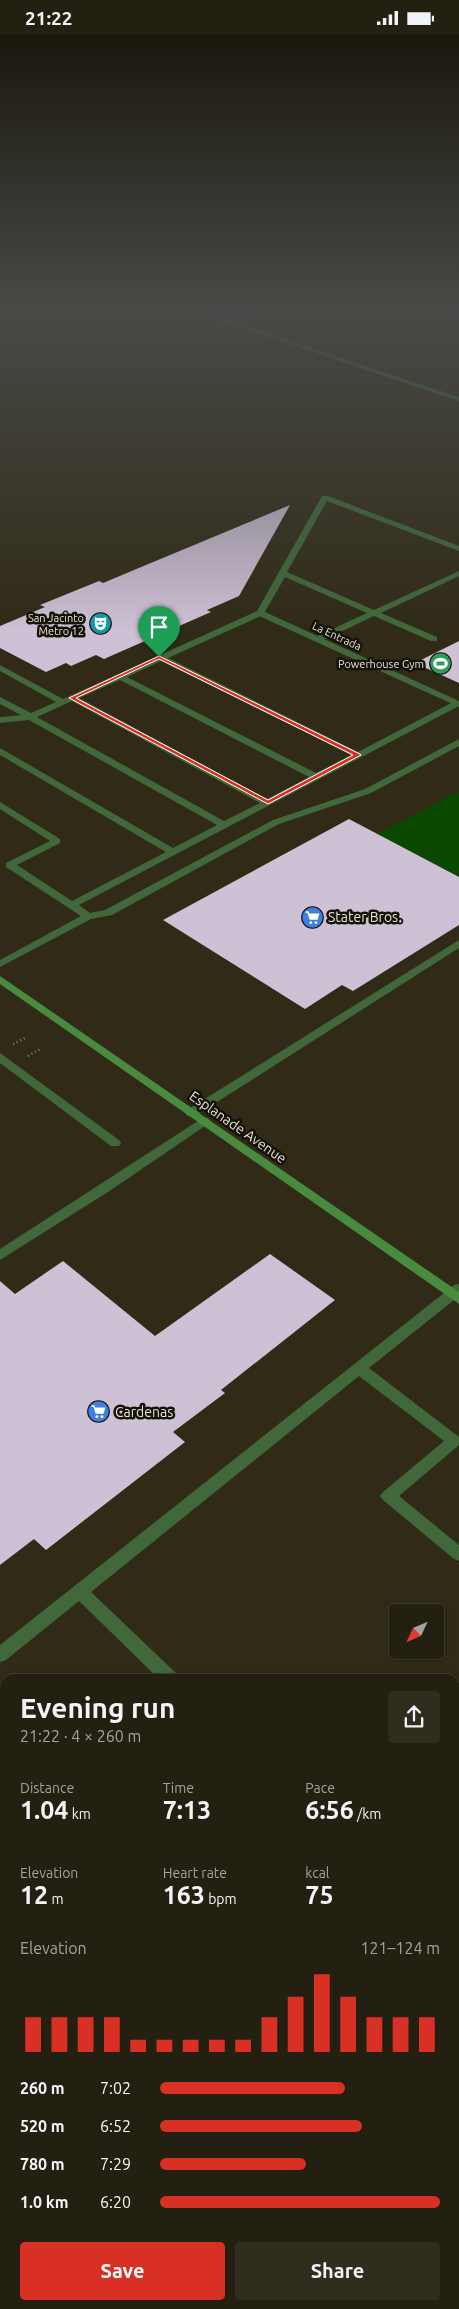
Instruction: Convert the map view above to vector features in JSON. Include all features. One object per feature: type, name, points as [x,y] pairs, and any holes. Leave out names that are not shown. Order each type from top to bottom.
[{"type":"main road","name":"Esplanade Avenue","points":[[0,979],[191,1113],[457,1294]]},
{"type":"street","points":[[0,721],[30,717],[159,657],[260,613],[325,498],[459,549]]},
{"type":"street","points":[[283,573],[376,612],[434,639]]},
{"type":"street","points":[[318,639],[459,573]]},
{"type":"street","name":"La Entrada","points":[[260,613],[458,703]]},
{"type":"street","points":[[159,657],[358,755]]},
{"type":"street","points":[[0,668],[67,700],[268,803]]},
{"type":"street","points":[[119,676],[316,777]]},
{"type":"street","points":[[0,700],[224,825]]},
{"type":"street","points":[[71,905],[458,703]]},
{"type":"street","points":[[0,964],[88,917],[108,913],[276,822],[368,791],[459,741]]},
{"type":"street","points":[[0,751],[173,852]]},
{"type":"street","points":[[0,805],[57,841],[10,865],[88,917]]},
{"type":"street","points":[[191,1113],[459,943]]},
{"type":"street","points":[[0,1057],[115,1143]]},
{"type":"street","points":[[0,1255],[104,1189],[204,1121]]},
{"type":"street","points":[[0,1655],[81,1593],[360,1369],[457,1294]]},
{"type":"street","points":[[360,1369],[454,1441],[388,1496],[459,1554]]},
{"type":"street","points":[[81,1593],[166,1674]]},
{"type":"green space","points":[[459,791],[459,877],[377,834]]},
{"type":"building","name":"San Jacinto Metro 12","points":[[290,505],[239,596],[207,610],[211,612],[104,659],[96,655],[71,666],[66,663],[46,672],[0,648],[0,626],[45,607],[40,605],[99,581],[103,583]]},
{"type":"building","name":"Powerhouse Gym","points":[[459,641],[459,683],[415,663]]},
{"type":"building","name":"Stater Bros.","points":[[349,819],[459,877],[459,925],[353,991],[342,985],[305,1009],[163,920]]},
{"type":"building","name":"Cardenas","points":[[270,1254],[335,1300],[221,1390],[225,1393],[173,1432],[185,1442],[46,1550],[34,1539],[0,1565],[0,1281],[15,1294],[63,1261],[155,1336]]},
{"type":"place","name":"San Jacinto Metro 12","points":[[100,624]]},
{"type":"place","name":"Powerhouse Gym","points":[[440,664]]},
{"type":"place","name":"Stater Bros.","points":[[312,917]]},
{"type":"place","name":"Cardenas","points":[[99,1412]]},
{"type":"route","points":[[159,657],[358,755],[268,803],[72,698],[159,657]]}]
